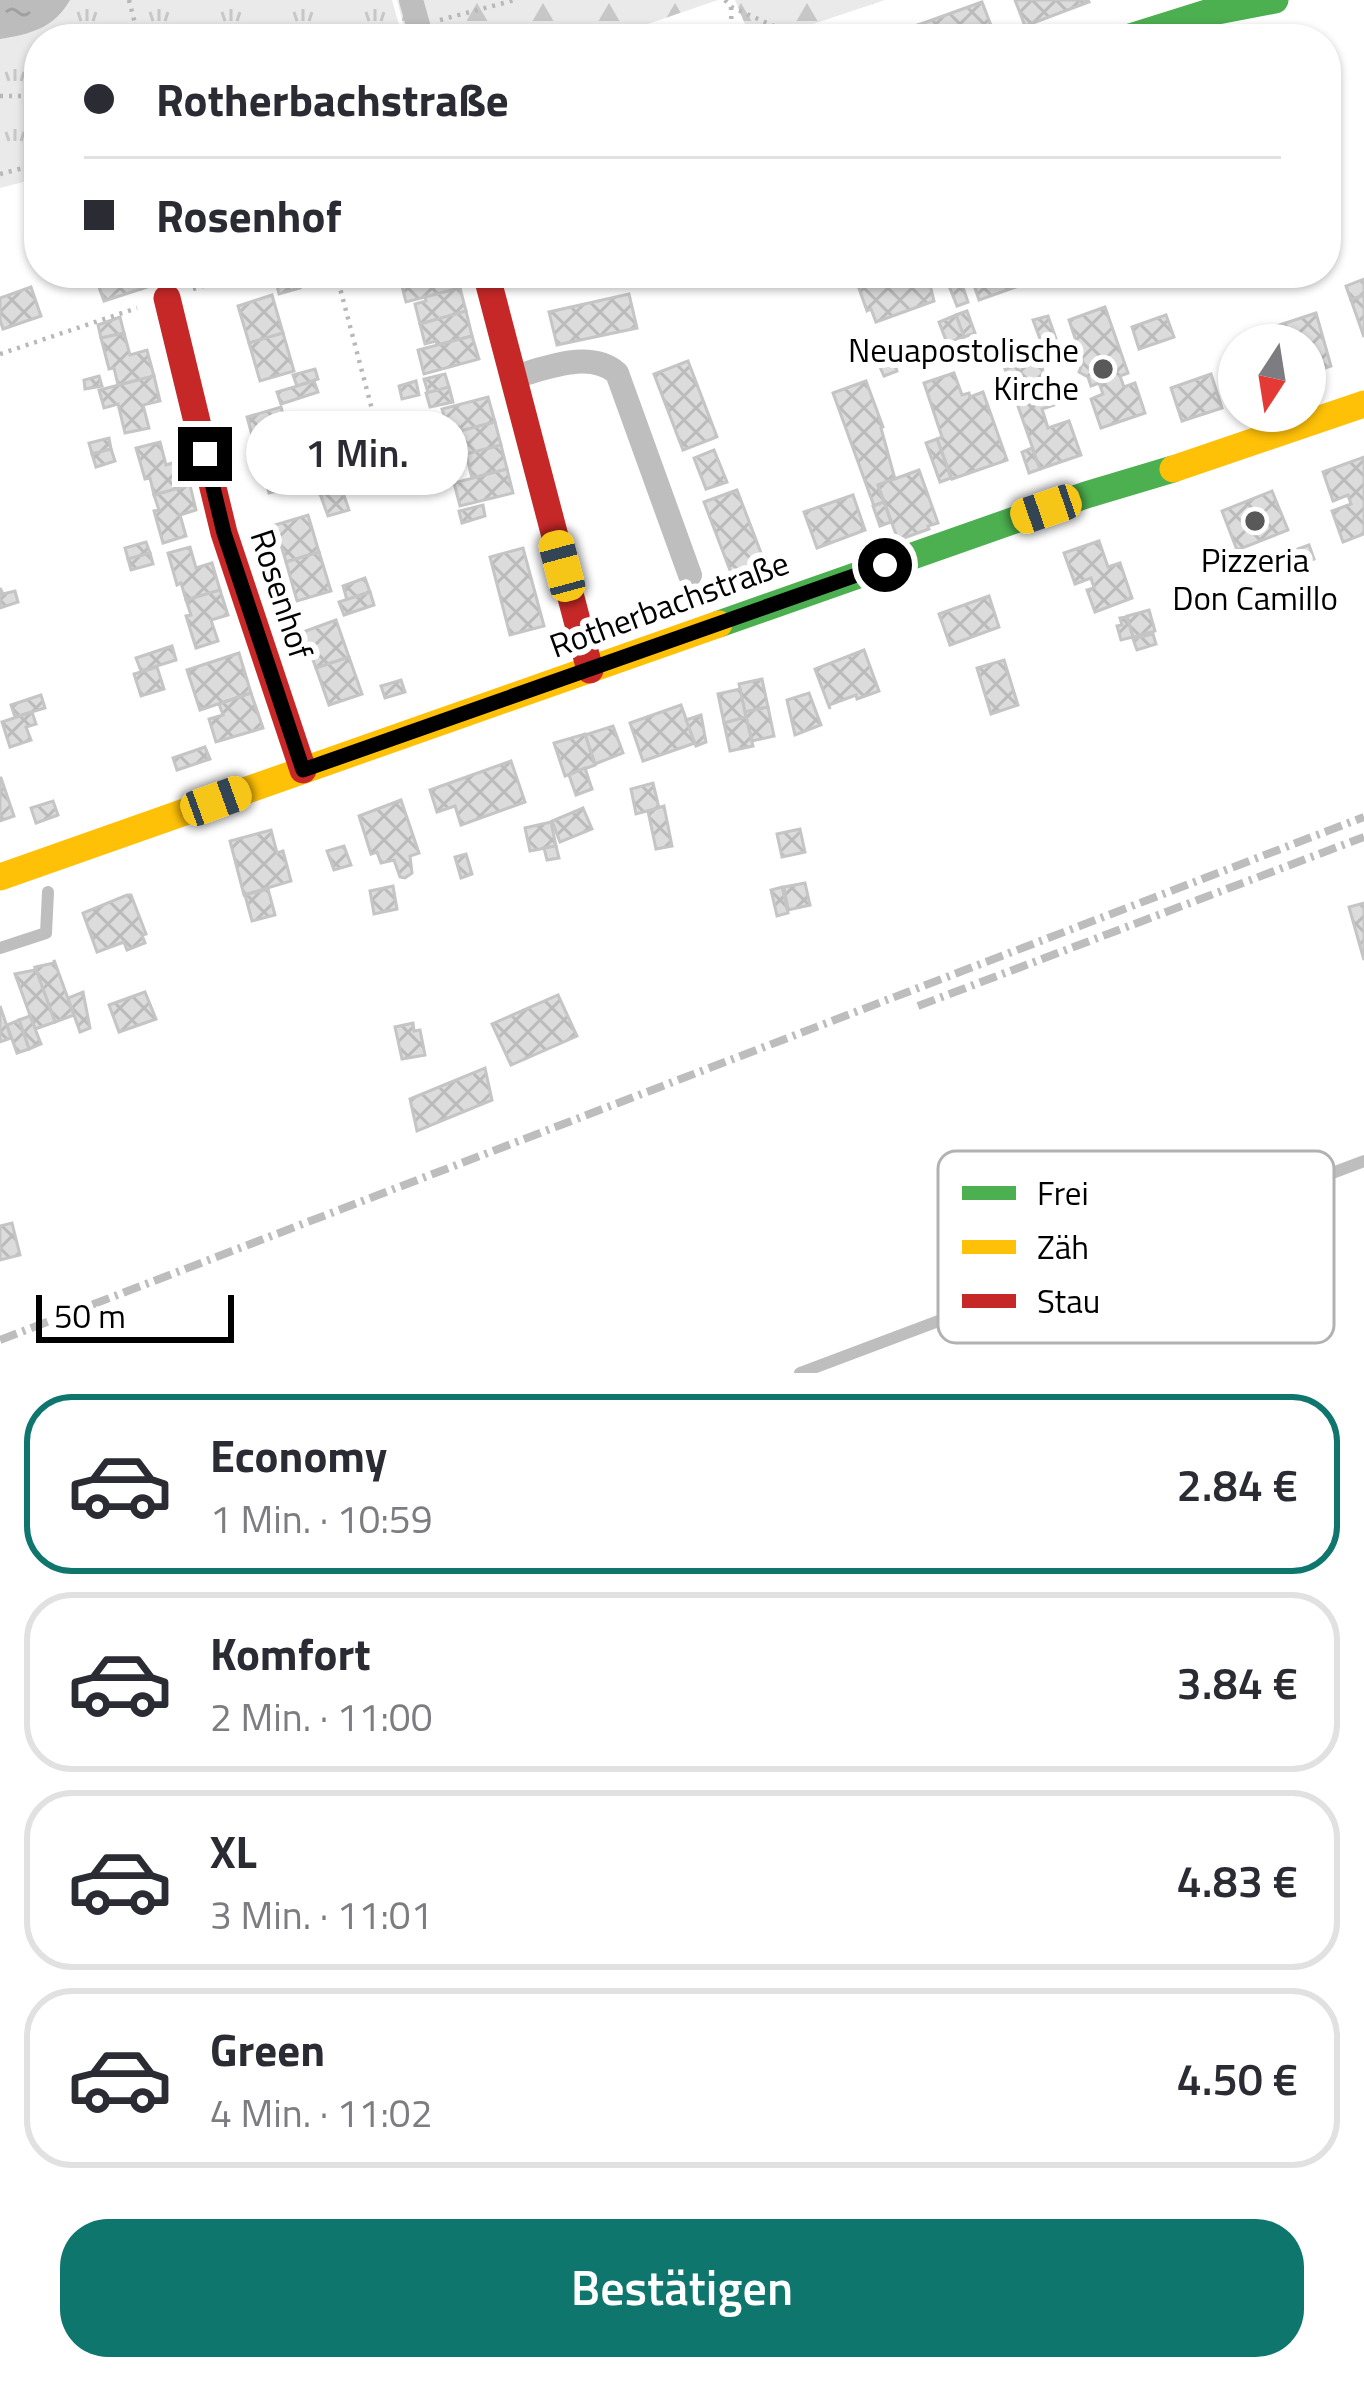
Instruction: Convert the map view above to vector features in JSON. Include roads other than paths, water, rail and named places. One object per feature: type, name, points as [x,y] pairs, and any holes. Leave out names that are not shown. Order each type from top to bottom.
[{"type":"street","points":[[1172,24],[1275,0]]},
{"type":"street","points":[[490,288],[590,670]]},
{"type":"street","name":"Rosenhof","points":[[167,298],[224,533],[303,770]]},
{"type":"street","points":[[513,376],[583,361],[608,365],[617,373],[690,575]]},
{"type":"street","name":"Rotherbachstraße","points":[[0,877],[1086,495],[1364,404]]},
{"type":"lane","points":[[0,948],[46,933],[47,892]]},
{"type":"lane","points":[[1334,1172],[1364,1161]]},
{"type":"lane","points":[[800,1373],[938,1321]]},
{"type":"water","points":[[0,0],[70,0],[47,24],[24,24],[24,34],[0,39]]},
{"type":"railway","points":[[0,1340],[1364,817]]},
{"type":"railway","points":[[918,1006],[1364,837]]},
{"type":"place","name":"Neuapostolische Kirche","points":[[1103,369]]},
{"type":"place","name":"Pizzeria Don Camillo","points":[[1255,521]]}]
